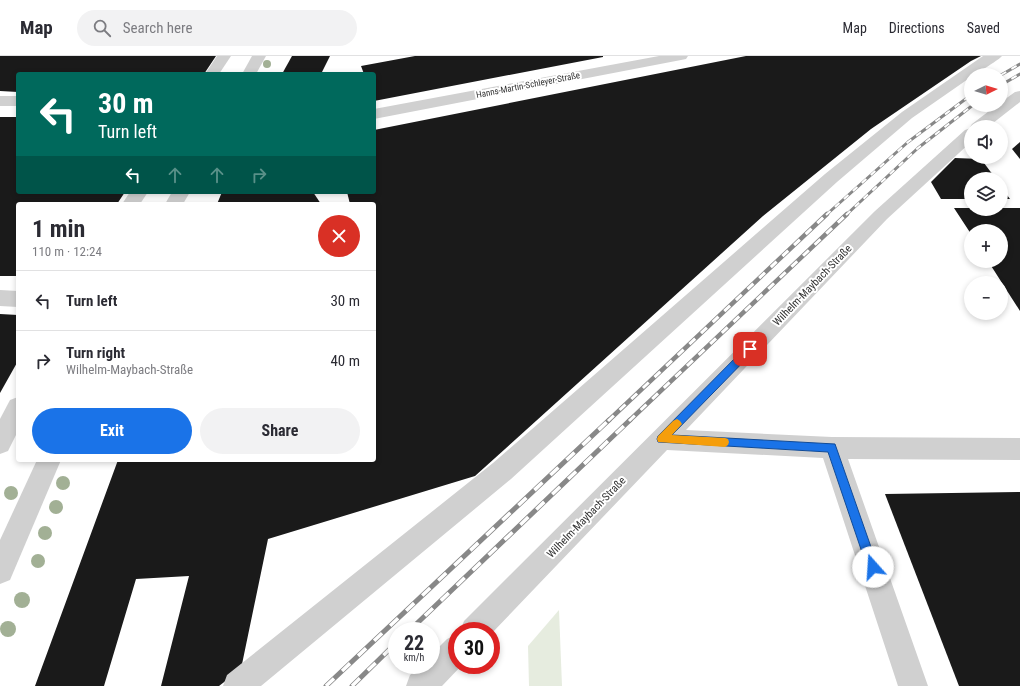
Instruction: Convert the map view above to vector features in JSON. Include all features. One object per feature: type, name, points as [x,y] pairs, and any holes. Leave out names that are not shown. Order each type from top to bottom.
[{"type":"street","points":[[213,72],[224,56]]},
{"type":"street","points":[[250,72],[259,56]]},
{"type":"street","name":"Hanns-Martin-Schleyer-Straße","points":[[376,114],[681,56]]},
{"type":"street","points":[[238,686],[502,471],[837,173],[907,115],[986,60],[995,56]]},
{"type":"street","points":[[987,120],[1020,95]]},
{"type":"street","points":[[0,101],[16,101]]},
{"type":"street","name":"Wilhelm-Maybach-Straße","points":[[483,622],[881,215],[964,139]]},
{"type":"street","points":[[0,298],[16,299]]},
{"type":"street","points":[[0,443],[16,411]]},
{"type":"street","points":[[662,439],[832,448],[1020,449]]},
{"type":"street","points":[[832,448],[913,686]]},
{"type":"street","points":[[0,570],[48,462]]},
{"type":"street","points":[[421,686],[448,658]]},
{"type":"shaded area","points":[[559,610],[562,686],[529,686],[528,646]]},
{"type":"building","points":[[0,56],[216,56],[205,72],[16,72],[16,92],[0,91]]},
{"type":"building","points":[[292,56],[330,56],[322,72],[283,72]]},
{"type":"building","points":[[415,56],[603,56],[376,101],[376,72],[363,72],[361,66]]},
{"type":"building","points":[[746,56],[981,56],[971,61],[871,129],[763,216],[475,476],[268,539],[241,669],[219,686],[161,686],[189,576],[136,579],[104,686],[35,686],[117,462],[376,462],[376,202],[350,202],[348,194],[376,194],[376,130]]},
{"type":"building","points":[[0,117],[16,117],[16,194],[124,194],[118,202],[16,202],[16,276],[0,276]]},
{"type":"building","points":[[1020,142],[1020,159],[1012,149]]},
{"type":"building","points":[[955,158],[964,158],[964,164],[985,164],[991,172],[964,172],[964,199],[941,199],[931,182]]},
{"type":"building","points":[[221,194],[314,194],[320,202],[218,202]]},
{"type":"building","points":[[954,208],[964,208],[964,216],[1008,216],[1008,208],[1020,208],[1020,311],[1008,292],[1008,276],[998,276],[992,268],[1008,268],[1008,224],[964,224]]},
{"type":"building","points":[[0,314],[16,315],[16,365],[0,393]]},
{"type":"building","points":[[1020,492],[1020,686],[959,686],[885,494]]},
{"type":"railway","points":[[1008,71],[1020,64]]},
{"type":"railway","points":[[1008,81],[1020,74]]},
{"type":"railway","points":[[826,215],[908,142],[964,100]]},
{"type":"railway","points":[[846,215],[918,148],[964,112]]},
{"type":"railway","points":[[608,421],[827,214]]},
{"type":"railway","points":[[629,421],[847,214]]},
{"type":"railway","points":[[326,686],[609,420]]},
{"type":"railway","points":[[418,622],[630,420]]},
{"type":"railway","points":[[352,686],[388,651]]},
{"type":"slow traffic","points":[[677,424],[662,439],[725,442]]},
{"type":"route","points":[[750,349],[662,439],[832,448],[873,567]]}]
